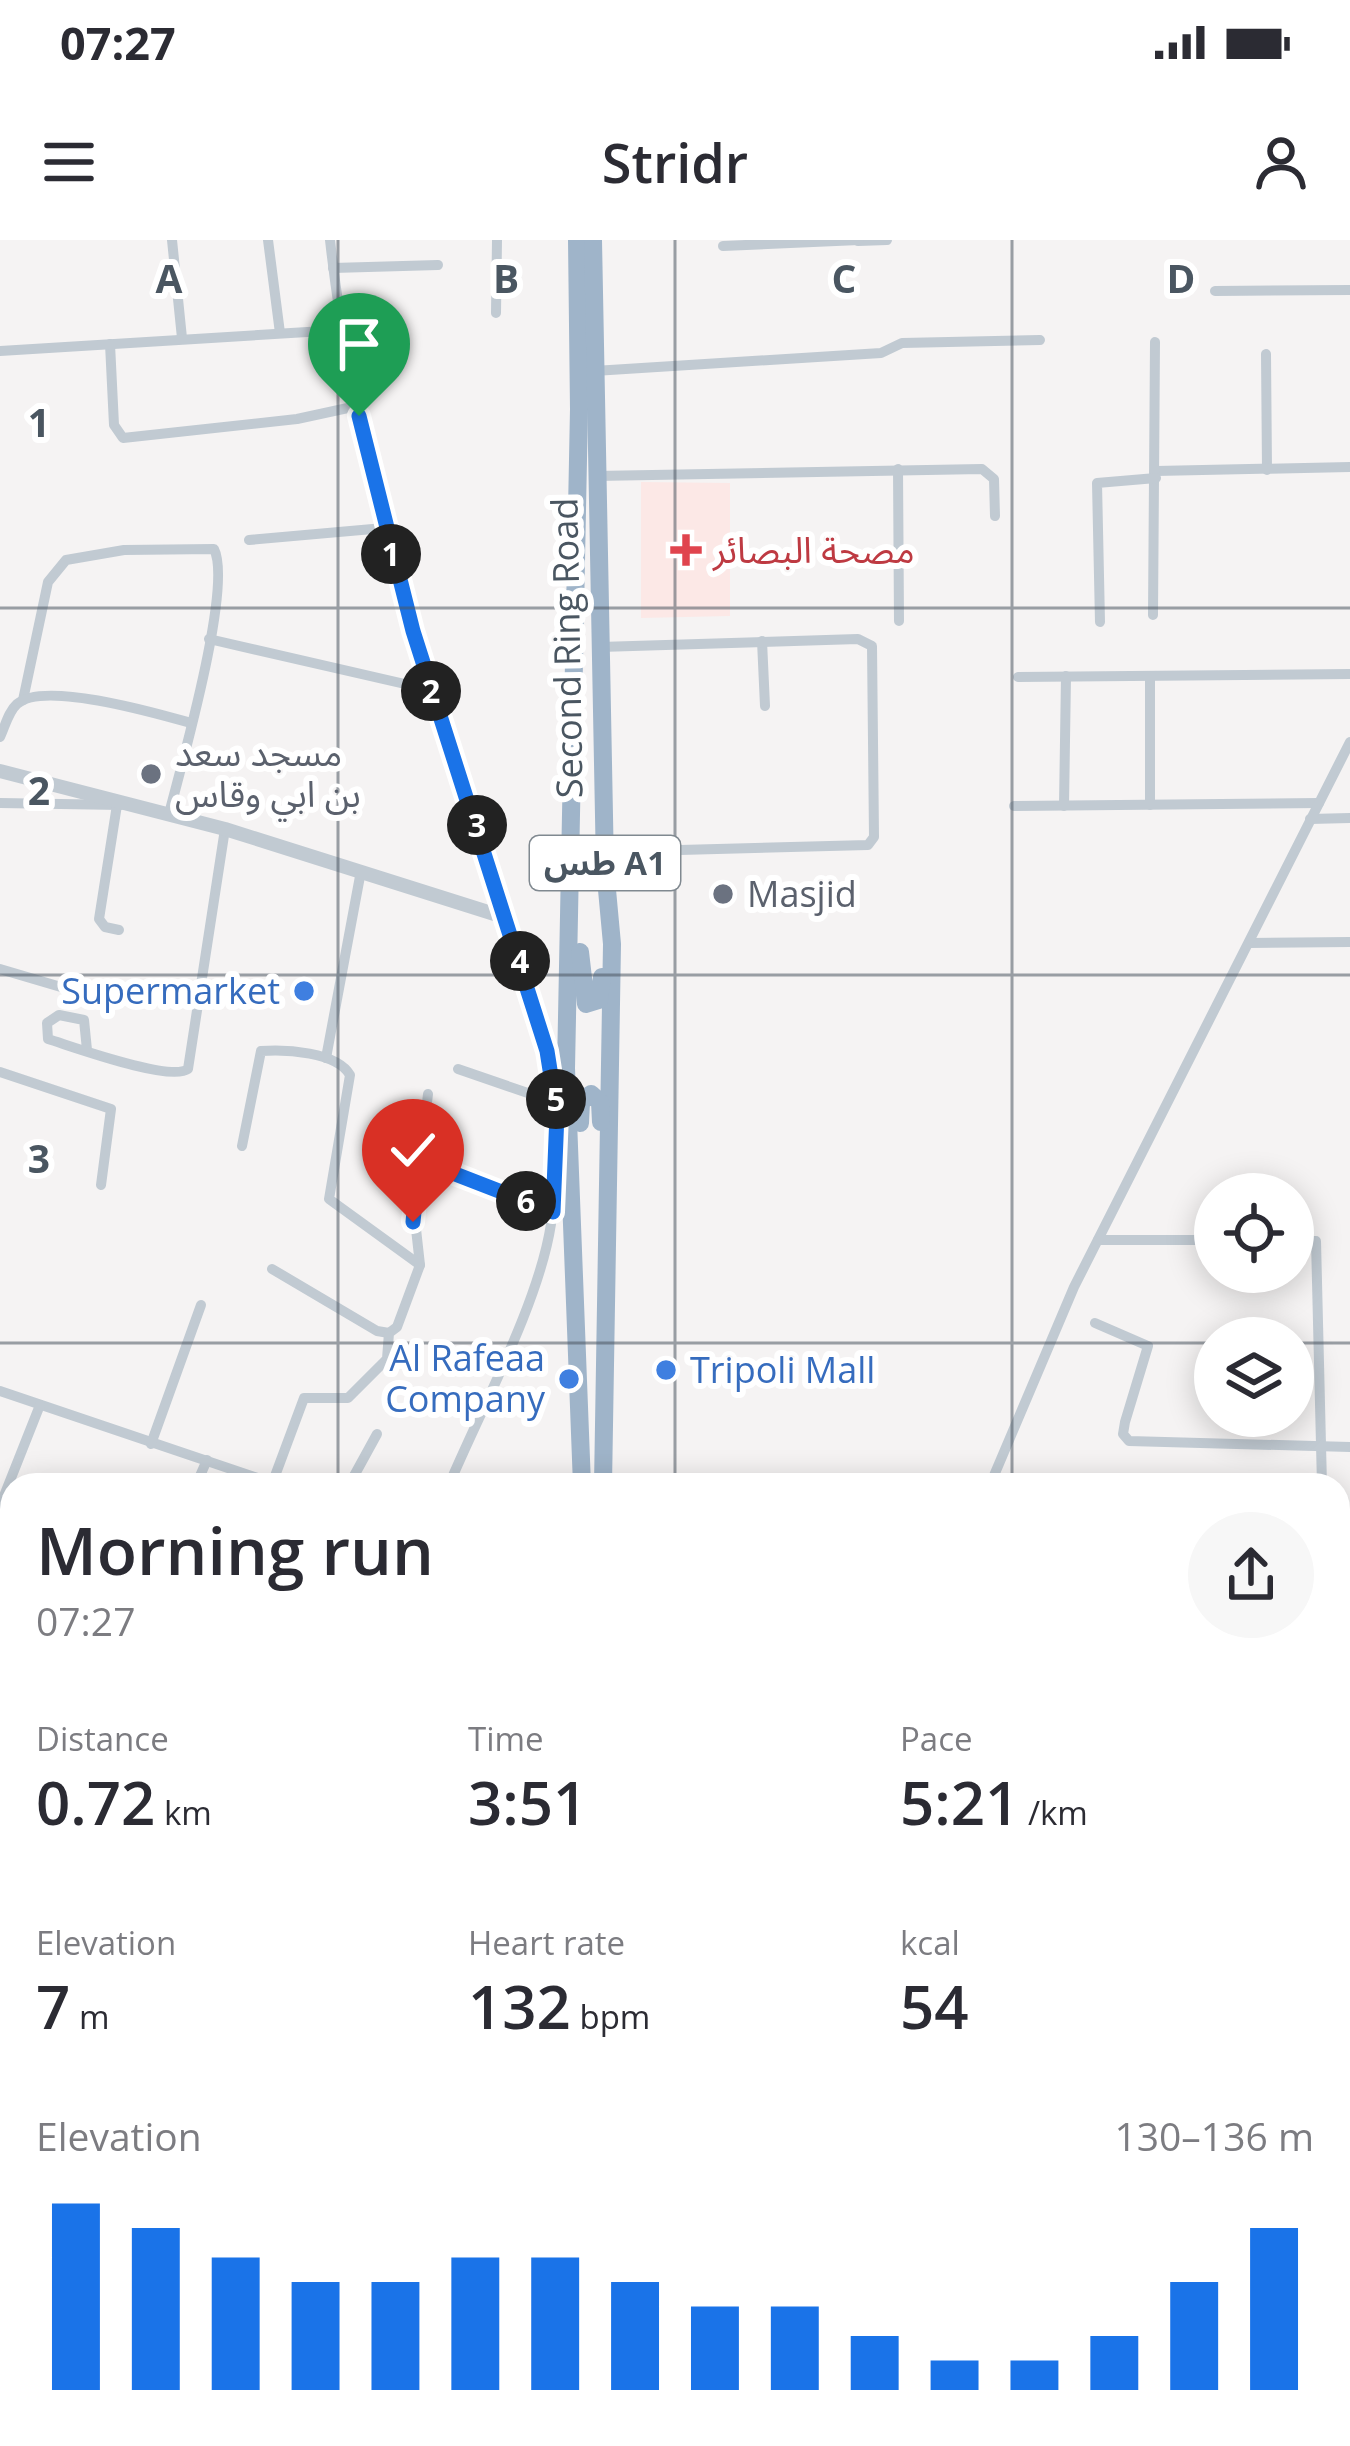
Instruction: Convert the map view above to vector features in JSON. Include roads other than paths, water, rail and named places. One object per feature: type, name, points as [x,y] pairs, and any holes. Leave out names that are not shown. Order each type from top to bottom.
[{"type":"highway","name":"Second Ring Road","points":[[578,240],[578,497],[566,1047],[582,1473]]},
{"type":"highway","name":"Second Ring Road","points":[[593,240],[605,860],[612,944],[603,1473]]},
{"type":"highway","points":[[578,497],[579,945],[583,1000],[592,1006],[599,1000],[603,962],[605,860]]},
{"type":"highway","points":[[575,1276],[580,1243],[580,1105],[590,1094],[600,1102],[603,1237],[610,1282]]},
{"type":"street","points":[[172,240],[182,338]]},
{"type":"street","points":[[268,240],[280,333]]},
{"type":"street","points":[[330,240],[340,330],[384,528],[431,690],[538,1017],[556,1103],[553,1212],[532,1286],[454,1473]]},
{"type":"street","points":[[496,313],[497,240]]},
{"type":"street","points":[[723,245],[887,240]]},
{"type":"street","points":[[333,268],[438,265]]},
{"type":"street","points":[[1215,291],[1350,290]]},
{"type":"street","points":[[0,351],[340,330]]},
{"type":"street","points":[[594,370],[881,353],[902,343],[1040,340]]},
{"type":"street","points":[[1153,615],[1155,342]]},
{"type":"street","points":[[110,344],[114,425],[124,438],[297,419],[357,406]]},
{"type":"street","points":[[1266,354],[1267,470]]},
{"type":"street","points":[[1100,622],[1097,483],[1156,474],[1350,467]]},
{"type":"street","points":[[596,476],[898,469],[990,473],[995,516]]},
{"type":"street","points":[[898,469],[899,621]]},
{"type":"street","points":[[249,540],[384,528]]},
{"type":"street","points":[[0,737],[23,700],[48,582],[74,556],[214,549],[218,585],[209,639],[169,814]]},
{"type":"street","points":[[600,647],[858,638],[872,646],[874,837],[868,845],[605,860]]},
{"type":"street","points":[[209,639],[431,690]]},
{"type":"street","points":[[763,640],[765,706]]},
{"type":"street","points":[[1018,677],[1350,674]]},
{"type":"street","points":[[1064,806],[1066,676]]},
{"type":"street","points":[[1150,676],[1150,805]]},
{"type":"street","points":[[23,700],[102,701],[191,723]]},
{"type":"street","points":[[995,1473],[1037,1365],[1350,742]]},
{"type":"street","points":[[0,771],[225,829],[507,918]]},
{"type":"street","points":[[0,803],[124,805]]},
{"type":"street","points":[[1014,806],[1319,803]]},
{"type":"street","points":[[119,930],[105,927],[99,919],[124,805]]},
{"type":"street","points":[[1310,819],[1350,818]]},
{"type":"street","points":[[87,1050],[178,1075],[188,1069],[225,829]]},
{"type":"street","points":[[326,1058],[361,871]]},
{"type":"street","points":[[1249,943],[1350,942]]},
{"type":"street","points":[[0,969],[105,1000]]},
{"type":"street","points":[[242,1146],[261,1052],[326,1058],[344,1065],[350,1075],[329,1199],[420,1265]]},
{"type":"street","points":[[458,1070],[556,1103]]},
{"type":"street","points":[[0,1072],[111,1109],[101,1185]]},
{"type":"street","points":[[272,1269],[377,1331],[389,1333],[397,1327],[420,1265],[413,1222],[428,1094]]},
{"type":"street","points":[[419,1160],[553,1212]]},
{"type":"street","points":[[1098,1240],[1194,1240]]},
{"type":"street","points":[[1314,1241],[1322,1473]]},
{"type":"street","points":[[151,1444],[201,1305]]},
{"type":"street","points":[[1095,1323],[1148,1346],[1125,1421],[1123,1434],[1129,1441],[1350,1447]]},
{"type":"street","points":[[279,1473],[304,1398],[348,1398],[387,1359],[389,1333]]},
{"type":"street","points":[[0,1391],[244,1473]]},
{"type":"street","points":[[13,1473],[40,1405]]},
{"type":"street","points":[[356,1473],[377,1434]]},
{"type":"street","points":[[201,1473],[207,1460]]},
{"type":"place","name":"مصحة البصائر","points":[[686,550]]},
{"type":"place","name":"مسجد سعد بن ابي وقاس","points":[[151,774]]},
{"type":"place","name":"Masjid","points":[[723,894]]},
{"type":"place","name":"Supermarket","points":[[304,991]]},
{"type":"place","name":"Tripoli Mall","points":[[666,1370]]},
{"type":"place","name":"Al Rafeaa Company","points":[[569,1379]]}]
